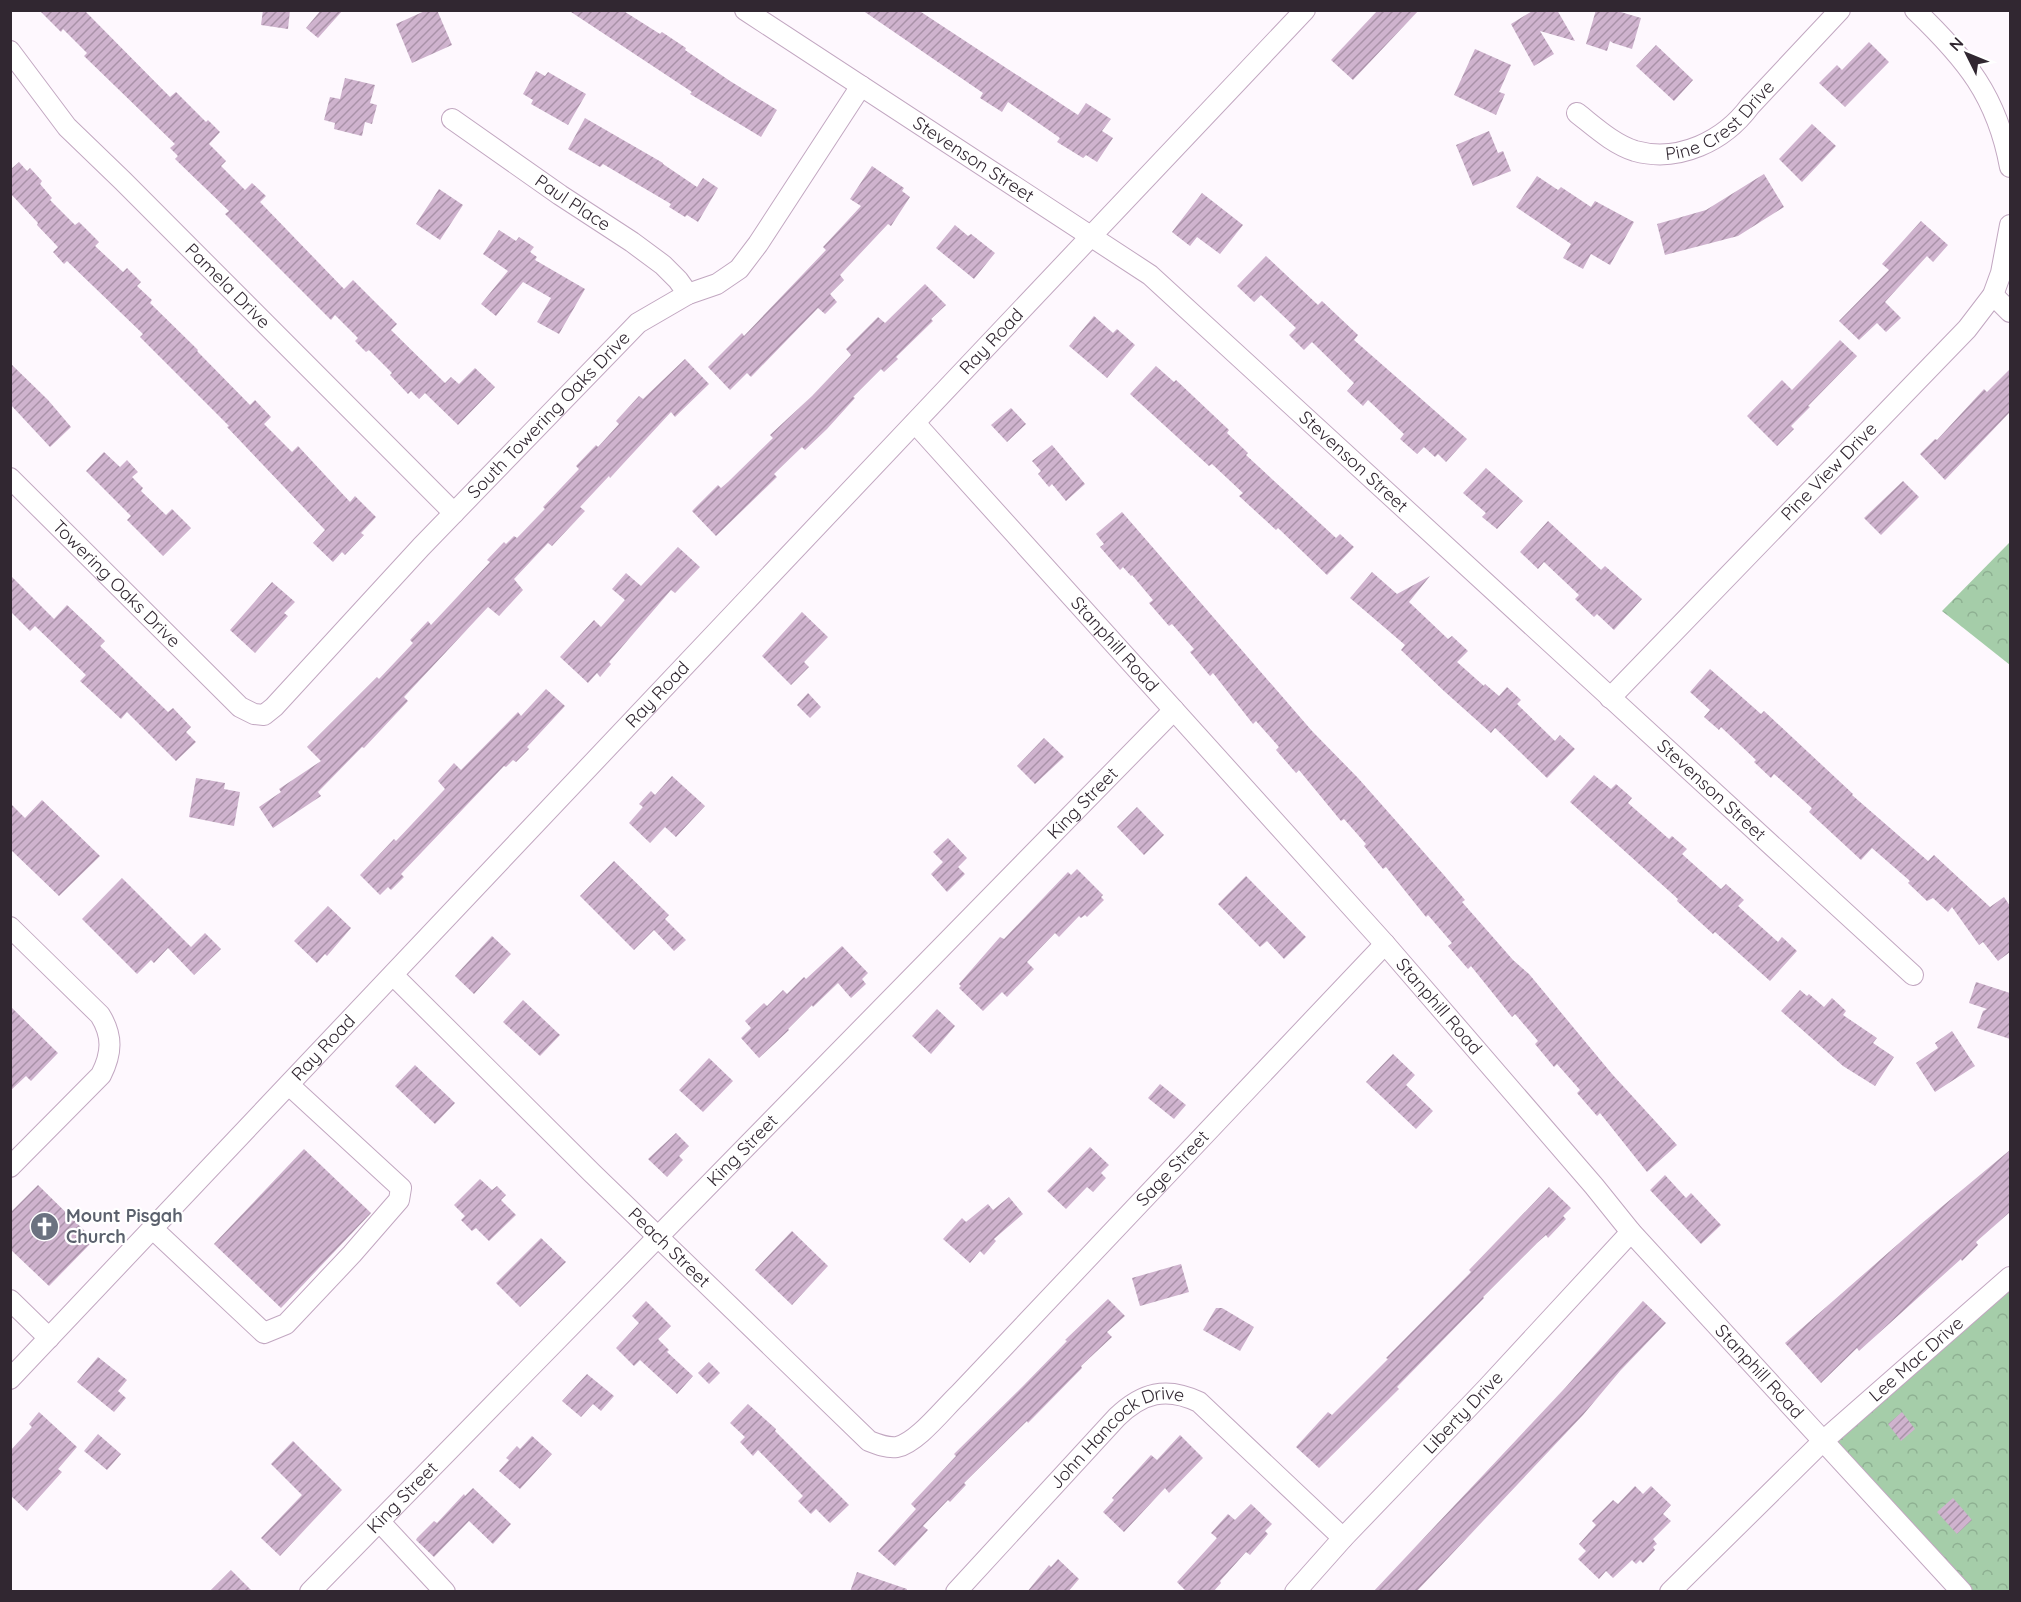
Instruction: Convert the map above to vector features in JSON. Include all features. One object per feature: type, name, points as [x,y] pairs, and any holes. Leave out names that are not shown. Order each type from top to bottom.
[{"type":"street","name":"Stevenson Street","points":[[745,10],[1090,238],[1150,275],[1913,975]]},
{"type":"street","name":"Ray Road","points":[[10,1380],[1305,10]]},
{"type":"street","name":"Pine Crest Drive","points":[[1577,113],[1615,142],[1634,150],[1655,154],[1676,153],[1704,145],[1724,134],[1741,119],[1750,106],[1840,10]]},
{"type":"street","points":[[1915,10],[1950,44],[1974,74],[1993,107],[2006,144],[2010,167]]},
{"type":"street","name":"Pamela Drive","points":[[10,51],[67,127],[87,148],[123,181],[454,513]]},
{"type":"street","name":"South Towering Oaks Drive","points":[[223,689],[240,707],[254,714],[264,715],[274,707],[454,513],[638,323],[688,294],[717,284],[739,268],[758,244],[861,87]]},
{"type":"street","name":"Paul Place","points":[[452,119],[560,195],[632,242],[663,265],[688,294]]},
{"type":"street","name":"Pine View Drive","points":[[1610,698],[1938,360],[1993,295],[2001,273],[2010,225]]},
{"type":"street","points":[[1993,295],[2010,312]]},
{"type":"street","name":"Stanphill Road","points":[[915,423],[1385,944],[1587,1177],[1631,1232],[1962,1592]]},
{"type":"street","name":"Towering Oaks Drive","points":[[10,478],[223,689]]},
{"type":"street","name":"King Street","points":[[310,1592],[1174,710]]},
{"type":"street","points":[[10,927],[95,1010],[106,1025],[111,1042],[109,1059],[102,1075],[10,1167]]},
{"type":"street","name":"Sage Street","points":[[959,1394],[1385,944]]},
{"type":"street","name":"Peach Street","points":[[393,975],[869,1441],[883,1447],[898,1447],[911,1441],[959,1394]]},
{"type":"street","points":[[153,1229],[264,1333],[286,1324],[293,1317],[399,1200],[401,1188],[289,1085]]},
{"type":"street","name":"Liberty Drive","points":[[1295,1592],[1631,1232]]},
{"type":"street","name":"Lee Mac Drive","points":[[1670,1592],[1823,1441],[2010,1276]]},
{"type":"street","points":[[10,1300],[49,1338]]},
{"type":"street","name":"John Hancock Drive","points":[[956,1592],[1117,1417],[1131,1404],[1148,1395],[1168,1392],[1187,1396],[1199,1402],[1343,1538]]},
{"type":"street","points":[[379,1521],[446,1592]]},
{"type":"green space","points":[[2010,542],[2010,665],[1942,611]]},
{"type":"green space","points":[[2010,1277],[2010,1591],[1964,1591],[1823,1441]]},
{"type":"building","points":[[39,10],[84,10],[170,97],[176,92],[206,122],[208,120],[220,132],[209,144],[226,161],[221,166],[245,190],[252,183],[266,196],[260,202],[344,289],[353,280],[397,324],[391,330],[445,383],[451,377],[459,384],[475,368],[495,387],[458,425],[425,393],[419,399],[411,391],[408,394],[390,375],[392,373],[369,350],[366,352],[355,341],[358,338],[335,315],[331,320],[225,214],[229,211],[175,159],[178,156],[170,148],[175,144],[84,56],[87,53],[63,29],[61,32]]},
{"type":"building","points":[[263,10],[290,10],[288,29],[261,25]]},
{"type":"building","points":[[321,10],[343,10],[318,38],[306,28]]},
{"type":"building","points":[[427,10],[437,10],[452,45],[412,63],[396,24]]},
{"type":"building","points":[[568,10],[622,10],[660,34],[662,32],[730,81],[777,110],[761,137],[690,94],[692,92]]},
{"type":"building","points":[[862,10],[918,10],[1078,115],[1086,103],[1111,119],[1102,131],[1113,138],[1097,162],[1086,155],[1083,158],[1057,142],[1060,138],[1008,102],[1002,112],[980,98],[983,93]]},
{"type":"building","points":[[1378,10],[1419,10],[1353,80],[1331,60]]},
{"type":"building","points":[[1534,10],[1557,10],[1575,41],[1540,31],[1554,54],[1534,66],[1511,24]]},
{"type":"building","points":[[1596,10],[1614,10],[1641,18],[1632,49],[1610,41],[1607,51],[1586,44]]},
{"type":"building","points":[[1869,42],[1889,62],[1845,107],[1819,83],[1837,65],[1842,70]]},
{"type":"building","points":[[1656,45],[1693,80],[1674,101],[1636,66]]},
{"type":"building","points":[[1475,49],[1511,65],[1499,92],[1505,94],[1496,115],[1454,95]]},
{"type":"building","points":[[536,71],[545,76],[548,72],[586,94],[568,125],[531,104],[533,100],[523,94]]},
{"type":"building","points":[[345,78],[375,85],[370,103],[377,105],[372,124],[365,122],[362,136],[334,129],[335,123],[324,120],[330,97],[340,99]]},
{"type":"building","points":[[585,118],[663,163],[697,187],[703,178],[718,188],[698,222],[687,215],[685,217],[669,207],[671,204],[603,164],[600,167],[568,149]]},
{"type":"building","points":[[1812,124],[1836,146],[1802,182],[1779,159]]},
{"type":"building","points":[[1489,131],[1498,153],[1503,151],[1511,171],[1473,186],[1456,145]]},
{"type":"building","points":[[19,162],[27,171],[30,168],[42,181],[40,184],[52,198],[50,200],[75,225],[79,222],[99,242],[95,246],[123,272],[127,268],[141,282],[137,286],[152,300],[150,303],[250,405],[255,400],[271,417],[264,424],[292,452],[298,446],[350,502],[355,496],[376,517],[361,533],[364,535],[345,555],[342,552],[333,562],[313,543],[325,530],[227,427],[229,426],[140,337],[143,334],[67,261],[64,264],[53,252],[58,247],[10,193],[10,170]]},
{"type":"building","points":[[872,166],[904,188],[902,191],[910,197],[891,226],[888,224],[840,275],[844,280],[830,294],[837,302],[825,314],[818,308],[751,377],[747,373],[730,390],[708,367],[742,333],[744,336],[826,250],[823,247],[861,206],[850,199]]},
{"type":"building","points":[[1764,174],[1784,207],[1738,236],[1665,255],[1657,224],[1706,210]]},
{"type":"building","points":[[1537,176],[1558,190],[1561,187],[1591,207],[1595,201],[1634,222],[1610,265],[1591,254],[1583,269],[1563,258],[1571,244],[1516,207]]},
{"type":"building","points":[[439,189],[463,205],[440,240],[416,224]]},
{"type":"building","points":[[1202,193],[1243,225],[1220,254],[1197,237],[1190,246],[1172,232]]},
{"type":"building","points":[[1921,221],[1948,245],[1933,262],[1927,256],[1885,302],[1901,318],[1886,332],[1877,323],[1859,340],[1839,321],[1889,270],[1882,264]]},
{"type":"building","points":[[955,225],[968,236],[971,234],[995,253],[974,279],[936,248]]},
{"type":"building","points":[[499,230],[516,241],[519,237],[534,247],[530,252],[537,257],[535,260],[585,289],[559,334],[537,322],[551,298],[523,282],[496,316],[481,304],[508,271],[483,254]]},
{"type":"building","points":[[1266,256],[1318,305],[1322,301],[1358,335],[1354,340],[1467,439],[1446,462],[1438,454],[1435,457],[1424,447],[1417,454],[1400,439],[1404,434],[1368,400],[1363,406],[1347,391],[1354,383],[1312,342],[1304,350],[1289,335],[1296,328],[1261,295],[1254,302],[1237,286]]},
{"type":"building","points":[[925,284],[946,305],[931,319],[933,321],[896,357],[898,359],[884,372],[881,369],[853,397],[855,398],[827,429],[805,450],[802,447],[774,474],[777,477],[716,536],[692,511],[718,485],[721,488],[728,482],[773,438],[770,435],[851,355],[846,349],[878,317],[885,323]]},
{"type":"building","points":[[1094,316],[1113,333],[1117,329],[1135,345],[1107,378],[1069,346]]},
{"type":"building","points":[[1840,340],[1857,356],[1808,406],[1810,407],[1791,426],[1794,429],[1777,446],[1747,416],[1782,380],[1792,390]]},
{"type":"building","points":[[685,359],[709,384],[675,417],[671,412],[580,507],[585,511],[552,546],[548,543],[514,579],[523,590],[499,616],[488,607],[404,697],[408,701],[318,792],[321,796],[273,828],[259,807],[281,792],[279,789],[321,761],[307,747],[377,677],[379,679],[413,643],[410,640],[428,621],[431,625],[490,562],[487,560],[504,542],[506,544],[514,536],[517,538],[545,509],[543,507],[579,469],[576,466],[619,424],[616,421],[639,396],[643,399]]},
{"type":"building","points":[[10,363],[48,400],[71,427],[50,447],[10,404]]},
{"type":"building","points":[[1156,366],[1174,382],[1176,380],[1229,430],[1227,433],[1248,453],[1246,455],[1336,538],[1340,534],[1354,547],[1327,575],[1278,528],[1276,530],[1239,496],[1243,493],[1212,464],[1209,466],[1130,394]]},
{"type":"building","points":[[2010,369],[2010,412],[1945,480],[1920,454],[1935,439],[1937,440],[1984,389],[1987,392]]},
{"type":"building","points":[[1011,408],[1026,424],[1007,442],[991,425]]},
{"type":"building","points":[[1052,445],[1085,484],[1066,501],[1052,484],[1049,487],[1038,474],[1041,471],[1032,461]]},
{"type":"building","points":[[104,452],[120,467],[127,460],[138,472],[132,477],[143,488],[141,491],[166,515],[172,509],[191,528],[163,556],[127,520],[131,516],[86,471]]},
{"type":"building","points":[[1486,468],[1523,501],[1497,529],[1482,517],[1486,513],[1463,493]]},
{"type":"building","points":[[1903,481],[1919,497],[1881,535],[1864,518]]},
{"type":"building","points":[[1122,512],[1312,731],[1358,778],[1443,874],[1465,900],[1462,902],[1513,960],[1529,974],[1612,1074],[1677,1145],[1647,1172],[1600,1113],[1597,1116],[1577,1093],[1580,1090],[1557,1064],[1554,1067],[1535,1044],[1538,1041],[1515,1014],[1512,1017],[1471,966],[1468,969],[1448,946],[1452,943],[1428,915],[1426,917],[1386,867],[1383,869],[1364,846],[1366,844],[1344,819],[1341,821],[1299,770],[1296,773],[1276,750],[1279,747],[1256,721],[1253,724],[1213,673],[1210,676],[1190,652],[1194,649],[1149,603],[1153,600],[1132,575],[1123,567],[1120,570],[1100,547],[1104,544],[1096,534]]},
{"type":"building","points":[[1548,521],[1601,570],[1605,566],[1642,599],[1614,630],[1597,614],[1594,617],[1575,599],[1579,595],[1544,562],[1538,569],[1520,552]]},
{"type":"building","points":[[678,547],[700,567],[675,593],[671,590],[609,662],[611,664],[600,677],[597,673],[588,683],[560,657],[594,620],[601,627],[625,600],[612,589],[626,573],[641,586]]},
{"type":"building","points":[[1372,572],[1397,594],[1430,576],[1409,602],[1448,639],[1452,636],[1468,651],[1457,662],[1499,696],[1507,687],[1521,700],[1517,704],[1555,741],[1560,735],[1575,749],[1547,778],[1495,728],[1491,733],[1444,691],[1401,650],[1405,645],[1350,598]]},
{"type":"building","points":[[10,575],[54,619],[67,605],[105,641],[100,646],[168,712],[173,708],[191,727],[186,732],[196,742],[176,761],[127,712],[121,719],[80,681],[86,675],[35,626],[30,631],[10,611]]},
{"type":"building","points":[[272,582],[295,602],[284,613],[288,616],[255,653],[230,630]]},
{"type":"building","points":[[802,612],[828,637],[804,662],[809,667],[791,685],[762,656]]},
{"type":"building","points":[[1710,669],[1761,714],[1764,711],[1852,795],[1928,861],[1934,855],[1990,907],[2004,897],[2010,906],[2010,952],[1998,961],[1983,942],[1979,945],[1952,907],[1948,912],[1933,898],[1927,901],[1908,883],[1910,881],[1872,848],[1861,860],[1809,812],[1812,808],[1774,774],[1771,778],[1754,762],[1756,760],[1721,727],[1719,730],[1704,717],[1710,710],[1690,692]]},
{"type":"building","points":[[546,689],[565,706],[527,747],[529,749],[516,762],[513,760],[506,767],[504,766],[401,874],[404,877],[391,890],[388,887],[380,895],[360,875],[445,789],[438,781],[454,763],[461,770],[518,712],[521,716]]},
{"type":"building","points":[[808,693],[821,707],[810,718],[797,705]]},
{"type":"building","points":[[1044,738],[1064,757],[1035,784],[1017,766]]},
{"type":"building","points":[[1594,775],[1611,789],[1616,784],[1632,798],[1628,803],[1669,839],[1672,836],[1687,849],[1682,854],[1721,889],[1726,884],[1744,900],[1738,906],[1778,942],[1782,937],[1797,951],[1770,981],[1715,932],[1713,934],[1677,901],[1678,899],[1570,802]]},
{"type":"building","points":[[672,776],[705,806],[676,837],[665,827],[650,843],[629,823],[643,807],[639,804],[651,791],[655,795]]},
{"type":"building","points":[[196,778],[225,783],[224,789],[240,792],[234,826],[189,817]]},
{"type":"building","points":[[42,800],[100,856],[59,896],[10,849],[10,803],[25,818]]},
{"type":"building","points":[[1137,807],[1164,835],[1144,855],[1117,827]]},
{"type":"building","points":[[948,838],[967,858],[958,867],[965,874],[947,892],[931,874],[943,862],[933,852]]},
{"type":"building","points":[[614,861],[669,915],[665,919],[686,940],[674,951],[654,930],[634,950],[580,896]]},
{"type":"building","points":[[1077,869],[1103,895],[1101,897],[1104,900],[1087,917],[1079,916],[1059,937],[1055,933],[1027,962],[1034,969],[1007,997],[1002,992],[983,1011],[959,988],[961,986],[959,984],[1000,937],[1004,939],[1068,872],[1071,875]]},
{"type":"building","points":[[1246,876],[1306,937],[1284,959],[1267,941],[1260,947],[1218,904]]},
{"type":"building","points":[[122,878],[191,947],[205,933],[221,949],[194,975],[168,948],[154,963],[151,960],[137,974],[82,919]]},
{"type":"building","points":[[328,906],[351,928],[327,956],[325,954],[317,963],[294,941]]},
{"type":"building","points":[[492,936],[511,954],[474,994],[455,976]]},
{"type":"building","points":[[842,946],[868,973],[862,979],[866,984],[851,998],[838,983],[813,1007],[812,1005],[759,1058],[741,1038],[751,1028],[745,1021],[764,1003],[767,1006],[783,990],[787,994]]},
{"type":"building","points":[[1976,982],[2010,993],[2010,1039],[1977,1028],[1983,1011],[1987,1009],[1969,1003]]},
{"type":"building","points":[[1800,990],[1807,996],[1809,994],[1824,1007],[1832,998],[1846,1011],[1843,1015],[1877,1038],[1873,1043],[1894,1057],[1875,1086],[1843,1066],[1781,1011]]},
{"type":"building","points":[[523,1000],[560,1035],[540,1056],[503,1022]]},
{"type":"building","points":[[10,1006],[58,1053],[31,1081],[26,1076],[10,1091]]},
{"type":"building","points":[[937,1009],[955,1026],[931,1054],[912,1036]]},
{"type":"building","points":[[1952,1031],[1975,1066],[1935,1092],[1916,1063],[1938,1048],[1935,1043]]},
{"type":"building","points":[[1393,1054],[1415,1075],[1406,1085],[1433,1111],[1416,1129],[1366,1082]]},
{"type":"building","points":[[709,1058],[733,1081],[703,1112],[679,1090]]},
{"type":"building","points":[[415,1065],[455,1103],[435,1124],[395,1086]]},
{"type":"building","points":[[1160,1084],[1186,1105],[1174,1119],[1148,1098]]},
{"type":"building","points":[[676,1133],[689,1146],[679,1156],[683,1160],[667,1177],[648,1159]]},
{"type":"building","points":[[1090,1147],[1109,1165],[1101,1173],[1106,1178],[1093,1192],[1087,1187],[1066,1209],[1047,1191]]},
{"type":"building","points":[[304,1149],[371,1213],[281,1308],[214,1244]]},
{"type":"building","points":[[2010,1150],[2010,1212],[1976,1242],[1978,1245],[1962,1261],[1961,1259],[1859,1351],[1857,1348],[1821,1383],[1785,1343]]},
{"type":"building","points":[[1665,1175],[1686,1198],[1691,1193],[1721,1225],[1701,1244],[1650,1190]]},
{"type":"building","points":[[480,1179],[492,1190],[497,1186],[506,1195],[501,1200],[516,1215],[489,1241],[476,1228],[472,1231],[461,1220],[465,1216],[454,1205]]},
{"type":"building","name":"Mount Pisgah Church","points":[[38,1185],[94,1240],[49,1286],[10,1249],[10,1213]]},
{"type":"building","points":[[1549,1187],[1571,1208],[1563,1216],[1566,1219],[1548,1238],[1546,1235],[1537,1243],[1483,1297],[1397,1387],[1399,1389],[1319,1468],[1296,1447],[1328,1412],[1332,1415],[1388,1359],[1386,1358],[1471,1272],[1469,1270]]},
{"type":"building","points":[[1009,1197],[1023,1214],[994,1239],[996,1241],[984,1255],[980,1251],[970,1263],[943,1239],[962,1218],[966,1222],[988,1204],[993,1210]]},
{"type":"building","points":[[792,1231],[828,1266],[792,1305],[755,1270]]},
{"type":"building","points":[[541,1238],[566,1262],[520,1307],[496,1283]]},
{"type":"building","points":[[1181,1264],[1189,1292],[1140,1306],[1132,1278]]},
{"type":"building","points":[[1108,1299],[1125,1316],[1107,1332],[1112,1337],[1081,1366],[1082,1368],[1028,1423],[1027,1421],[964,1483],[966,1485],[950,1502],[948,1500],[923,1526],[928,1530],[895,1566],[878,1551],[916,1509],[911,1504],[956,1456],[954,1454]]},
{"type":"building","points":[[646,1301],[671,1326],[658,1339],[669,1350],[667,1352],[693,1376],[677,1394],[640,1360],[634,1366],[616,1348],[639,1323],[632,1316]]},
{"type":"building","points":[[1643,1301],[1666,1323],[1620,1371],[1583,1415],[1416,1592],[1373,1592],[1565,1388]]},
{"type":"building","points":[[1216,1308],[1222,1308],[1254,1327],[1240,1351],[1203,1330]]},
{"type":"building","points":[[98,1357],[127,1380],[118,1391],[126,1398],[114,1412],[77,1382]]},
{"type":"building","points":[[709,1362],[720,1373],[709,1384],[698,1373]]},
{"type":"building","points":[[587,1374],[614,1396],[601,1411],[593,1404],[581,1417],[562,1401]]},
{"type":"building","points":[[748,1404],[776,1429],[775,1431],[849,1505],[830,1523],[816,1509],[811,1514],[798,1501],[803,1496],[758,1450],[753,1456],[740,1442],[745,1437],[730,1423]]},
{"type":"building","points":[[39,1412],[77,1447],[58,1469],[62,1472],[27,1511],[10,1495],[10,1451],[32,1427],[29,1424]]},
{"type":"building","points":[[1902,1412],[1915,1429],[1901,1441],[1888,1424]]},
{"type":"building","points":[[98,1434],[121,1454],[107,1470],[84,1451]]},
{"type":"building","points":[[1180,1435],[1203,1458],[1169,1493],[1165,1488],[1124,1532],[1103,1512],[1114,1500],[1112,1498],[1151,1455],[1157,1460]]},
{"type":"building","points":[[532,1436],[552,1454],[520,1489],[499,1471],[509,1460],[506,1458],[517,1446],[520,1449]]},
{"type":"building","points":[[293,1441],[342,1490],[280,1556],[261,1538],[302,1495],[271,1464]]},
{"type":"building","points":[[1635,1486],[1643,1494],[1651,1486],[1671,1505],[1663,1514],[1671,1521],[1653,1539],[1657,1544],[1653,1547],[1655,1550],[1643,1563],[1640,1560],[1636,1564],[1632,1560],[1613,1578],[1606,1571],[1599,1579],[1578,1559],[1586,1551],[1579,1544],[1596,1525],[1592,1521],[1613,1500],[1618,1504]]},
{"type":"building","points":[[473,1488],[511,1524],[493,1544],[469,1521],[434,1557],[416,1540],[417,1538],[434,1521],[437,1523],[464,1494],[465,1496]]},
{"type":"building","points":[[1953,1498],[1972,1520],[1957,1534],[1937,1512]]},
{"type":"building","points":[[1251,1504],[1272,1524],[1265,1531],[1268,1534],[1250,1555],[1246,1552],[1213,1592],[1187,1592],[1177,1582],[1217,1538],[1211,1533],[1228,1514],[1235,1520]]},
{"type":"building","points":[[1058,1559],[1079,1579],[1068,1592],[1027,1592],[1049,1565],[1051,1567]]},
{"type":"building","points":[[231,1570],[253,1592],[209,1592]]},
{"type":"building","points":[[857,1572],[907,1589],[906,1592],[850,1592]]},
{"type":"place","name":"Mount Pisgah Church","points":[[45,1226]]}]
